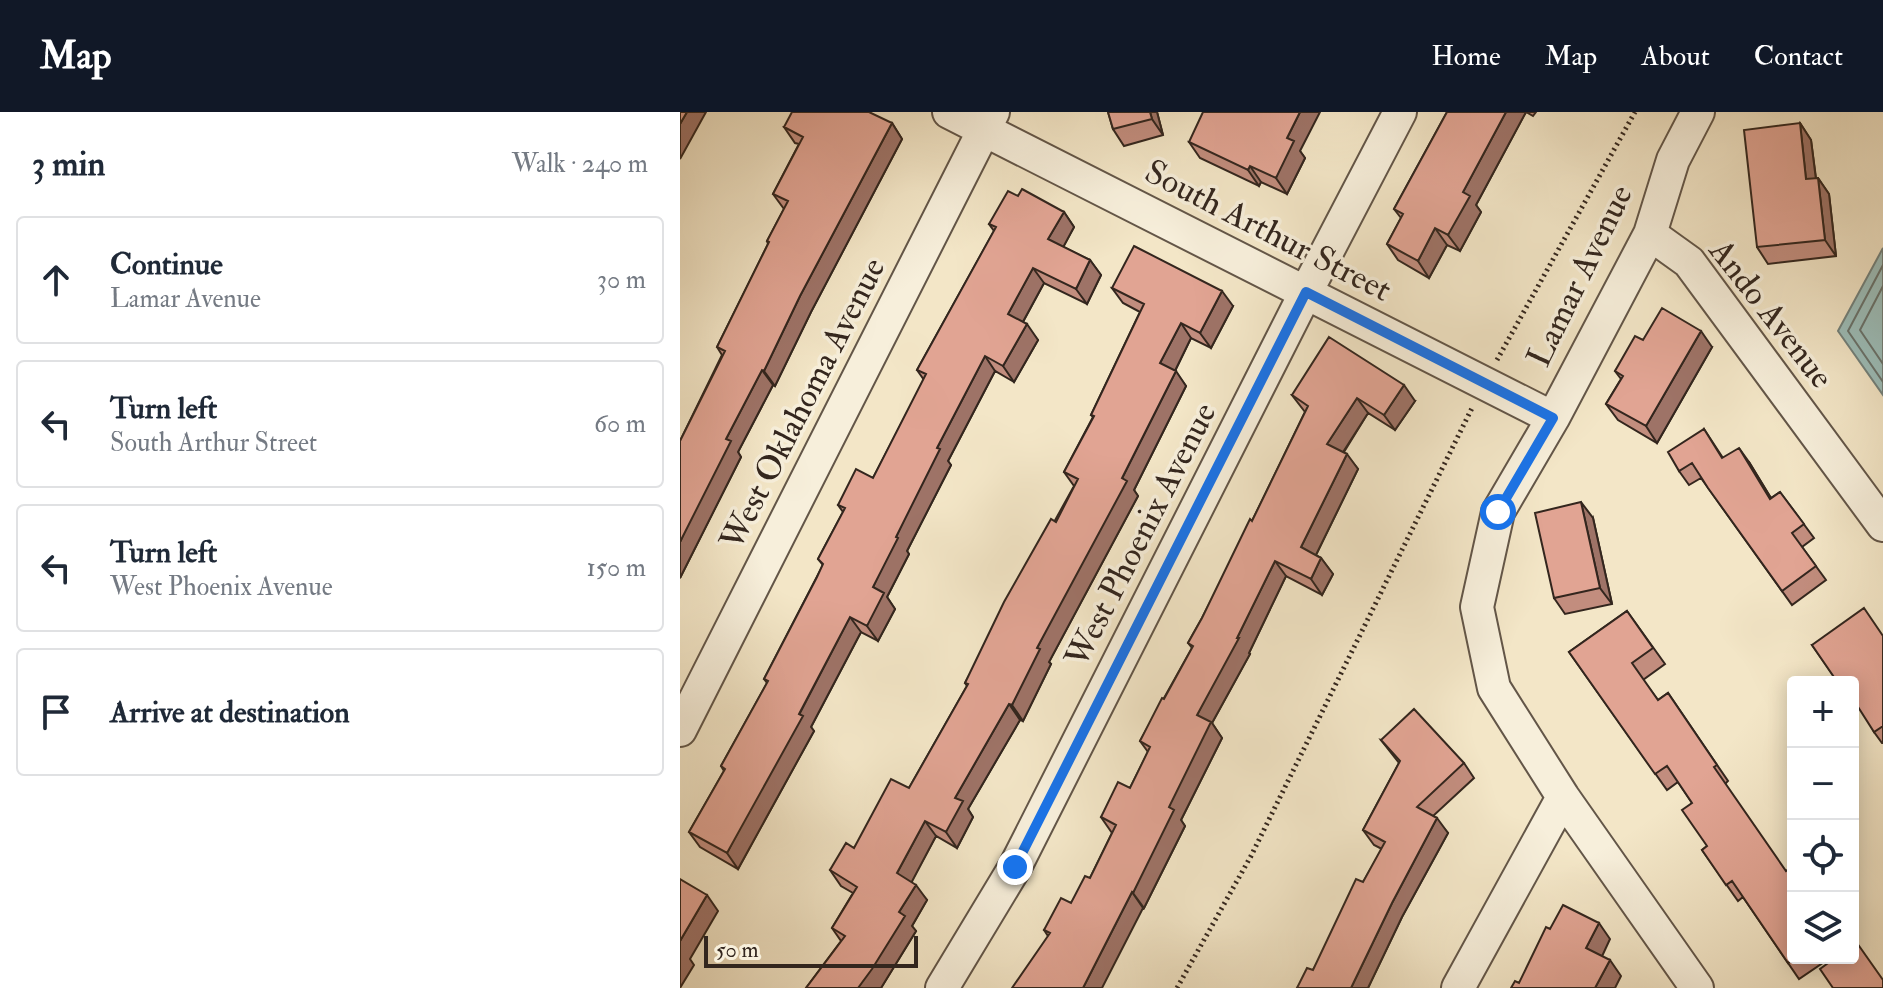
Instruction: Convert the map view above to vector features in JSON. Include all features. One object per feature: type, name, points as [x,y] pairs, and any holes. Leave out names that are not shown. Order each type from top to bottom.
[{"type":"street","name":"South Arthur Street","points":[[949,112],[988,121],[1306,292],[1553,418]]},
{"type":"street","name":"West Phoenix Avenue","points":[[942,988],[1015,867],[1400,112]]},
{"type":"street","name":"Lamar Avenue","points":[[1563,797],[1494,688],[1477,607],[1498,512],[1553,418],[1650,234],[1673,160],[1698,112]]},
{"type":"street","name":"West Oklahoma Avenue","points":[[680,730],[988,121]]},
{"type":"street","name":"Ando Avenue","points":[[1650,234],[1689,262],[1883,525]]},
{"type":"street","points":[[1458,988],[1563,797],[1697,988]]},
{"type":"path","points":[[1177,988],[1251,856],[1485,383],[1635,112]]},
{"type":"water","points":[[1883,248],[1883,395],[1838,331]]},
{"type":"building","points":[[680,112],[687,112],[680,124]]},
{"type":"building","points":[[792,112],[869,112],[892,123],[726,439],[731,441],[680,542],[680,441],[725,351],[717,347],[788,201],[773,194],[803,137],[784,127]]},
{"type":"building","points":[[1108,112],[1150,112],[1152,119],[1113,129]]},
{"type":"building","points":[[1203,112],[1300,112],[1287,138],[1294,141],[1276,178],[1250,166],[1248,170],[1189,142]]},
{"type":"building","points":[[1447,112],[1506,112],[1463,192],[1470,196],[1448,235],[1435,228],[1418,261],[1387,244],[1403,214],[1394,209]]},
{"type":"building","points":[[1800,123],[1806,179],[1818,178],[1825,240],[1757,247],[1744,130]]},
{"type":"building","points":[[1022,189],[1064,212],[1048,239],[1090,260],[1076,289],[1033,268],[1008,314],[1027,324],[1003,366],[985,356],[937,448],[940,449],[873,587],[884,593],[867,626],[850,617],[799,714],[803,716],[727,853],[689,832],[725,769],[721,766],[768,681],[764,679],[823,564],[818,559],[845,508],[838,505],[856,469],[873,478],[926,374],[917,370],[996,227],[989,224],[1008,191],[1018,196]]},
{"type":"building","points":[[1134,246],[1222,291],[1200,333],[1181,323],[1160,363],[1176,371],[1122,478],[1127,481],[1037,648],[1040,649],[1012,705],[1009,704],[955,798],[963,801],[946,832],[925,821],[897,873],[916,885],[899,912],[905,916],[858,988],[806,988],[845,936],[832,928],[857,887],[830,870],[846,843],[854,848],[891,779],[909,788],[968,684],[965,683],[1004,602],[1051,519],[1056,522],[1078,479],[1064,472],[1094,416],[1091,415],[1144,304],[1112,288]]},
{"type":"building","points":[[1662,308],[1701,331],[1646,426],[1606,404],[1623,376],[1615,371],[1635,336],[1643,340]]},
{"type":"building","points":[[1329,337],[1404,385],[1384,415],[1357,398],[1327,444],[1347,454],[1301,547],[1321,558],[1311,579],[1275,561],[1239,638],[1197,715],[1211,722],[1169,807],[1174,810],[1083,988],[1012,988],[1050,933],[1044,930],[1061,898],[1071,903],[1085,876],[1090,878],[1116,825],[1101,817],[1118,782],[1130,788],[1150,747],[1140,741],[1193,646],[1188,643],[1308,406],[1292,395]]},
{"type":"building","points":[[1704,429],[1722,458],[1739,448],[1770,499],[1780,492],[1804,524],[1792,533],[1816,566],[1782,591],[1692,463],[1679,471],[1668,452]]},
{"type":"building","points":[[1581,502],[1600,588],[1554,598],[1535,513]]},
{"type":"building","points":[[1864,608],[1883,636],[1883,726],[1874,732],[1859,708],[1859,676],[1833,676],[1812,645]]},
{"type":"building","points":[[1627,611],[1653,648],[1632,663],[1658,700],[1668,693],[1717,765],[1714,767],[1787,870],[1787,962],[1732,881],[1726,885],[1702,850],[1707,846],[1682,810],[1692,803],[1667,766],[1655,774],[1569,652]]},
{"type":"building","points":[[1414,709],[1464,763],[1417,807],[1437,818],[1351,988],[1297,988],[1307,968],[1313,970],[1356,879],[1363,882],[1385,842],[1363,830],[1400,761],[1381,740]]},
{"type":"building","points":[[680,879],[707,895],[680,941]]},
{"type":"building","points":[[1563,905],[1599,923],[1586,948],[1610,960],[1595,988],[1511,988],[1515,981],[1519,983],[1546,927],[1550,929]]},
{"type":"building","points":[[1859,946],[1883,980],[1883,988],[1833,988],[1820,969],[1827,964],[1859,964]]},
{"type":"route","points":[[1015,867],[1306,292],[1553,418],[1498,512]]}]
